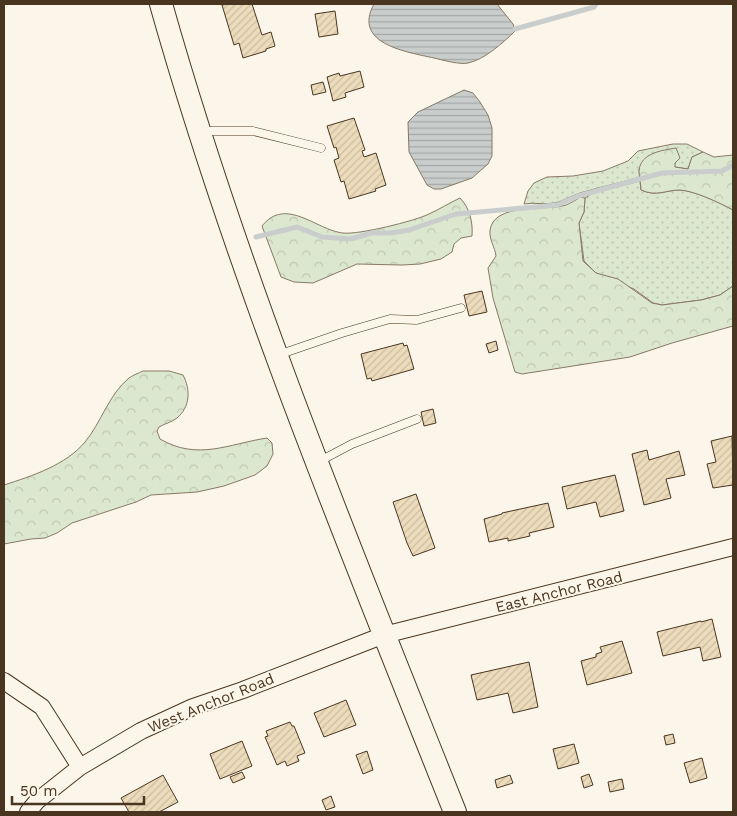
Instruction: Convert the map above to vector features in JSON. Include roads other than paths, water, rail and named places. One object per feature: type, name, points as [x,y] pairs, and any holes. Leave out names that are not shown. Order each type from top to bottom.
[{"type":"main road","points":[[161,4],[200,131],[276,356],[316,463],[455,812]]},
{"type":"street","name":"East Anchor Road","points":[[384,635],[733,547]]},
{"type":"street","name":"West Anchor Road","points":[[28,812],[37,801],[80,767],[141,731],[193,707],[244,690],[384,635]]},
{"type":"street","points":[[4,681],[42,707],[80,767]]},
{"type":"lane","points":[[200,131],[253,131],[321,148]]},
{"type":"lane","points":[[276,356],[342,333],[390,319],[417,320],[461,308]]},
{"type":"lane","points":[[316,463],[352,444],[417,419]]},
{"type":"waterway","points":[[515,29],[594,7],[596,4]]},
{"type":"waterway","points":[[256,237],[297,227],[322,237],[351,239],[372,233],[391,233],[409,230],[456,214],[557,205],[578,196],[662,173],[722,171],[733,165]]}]
